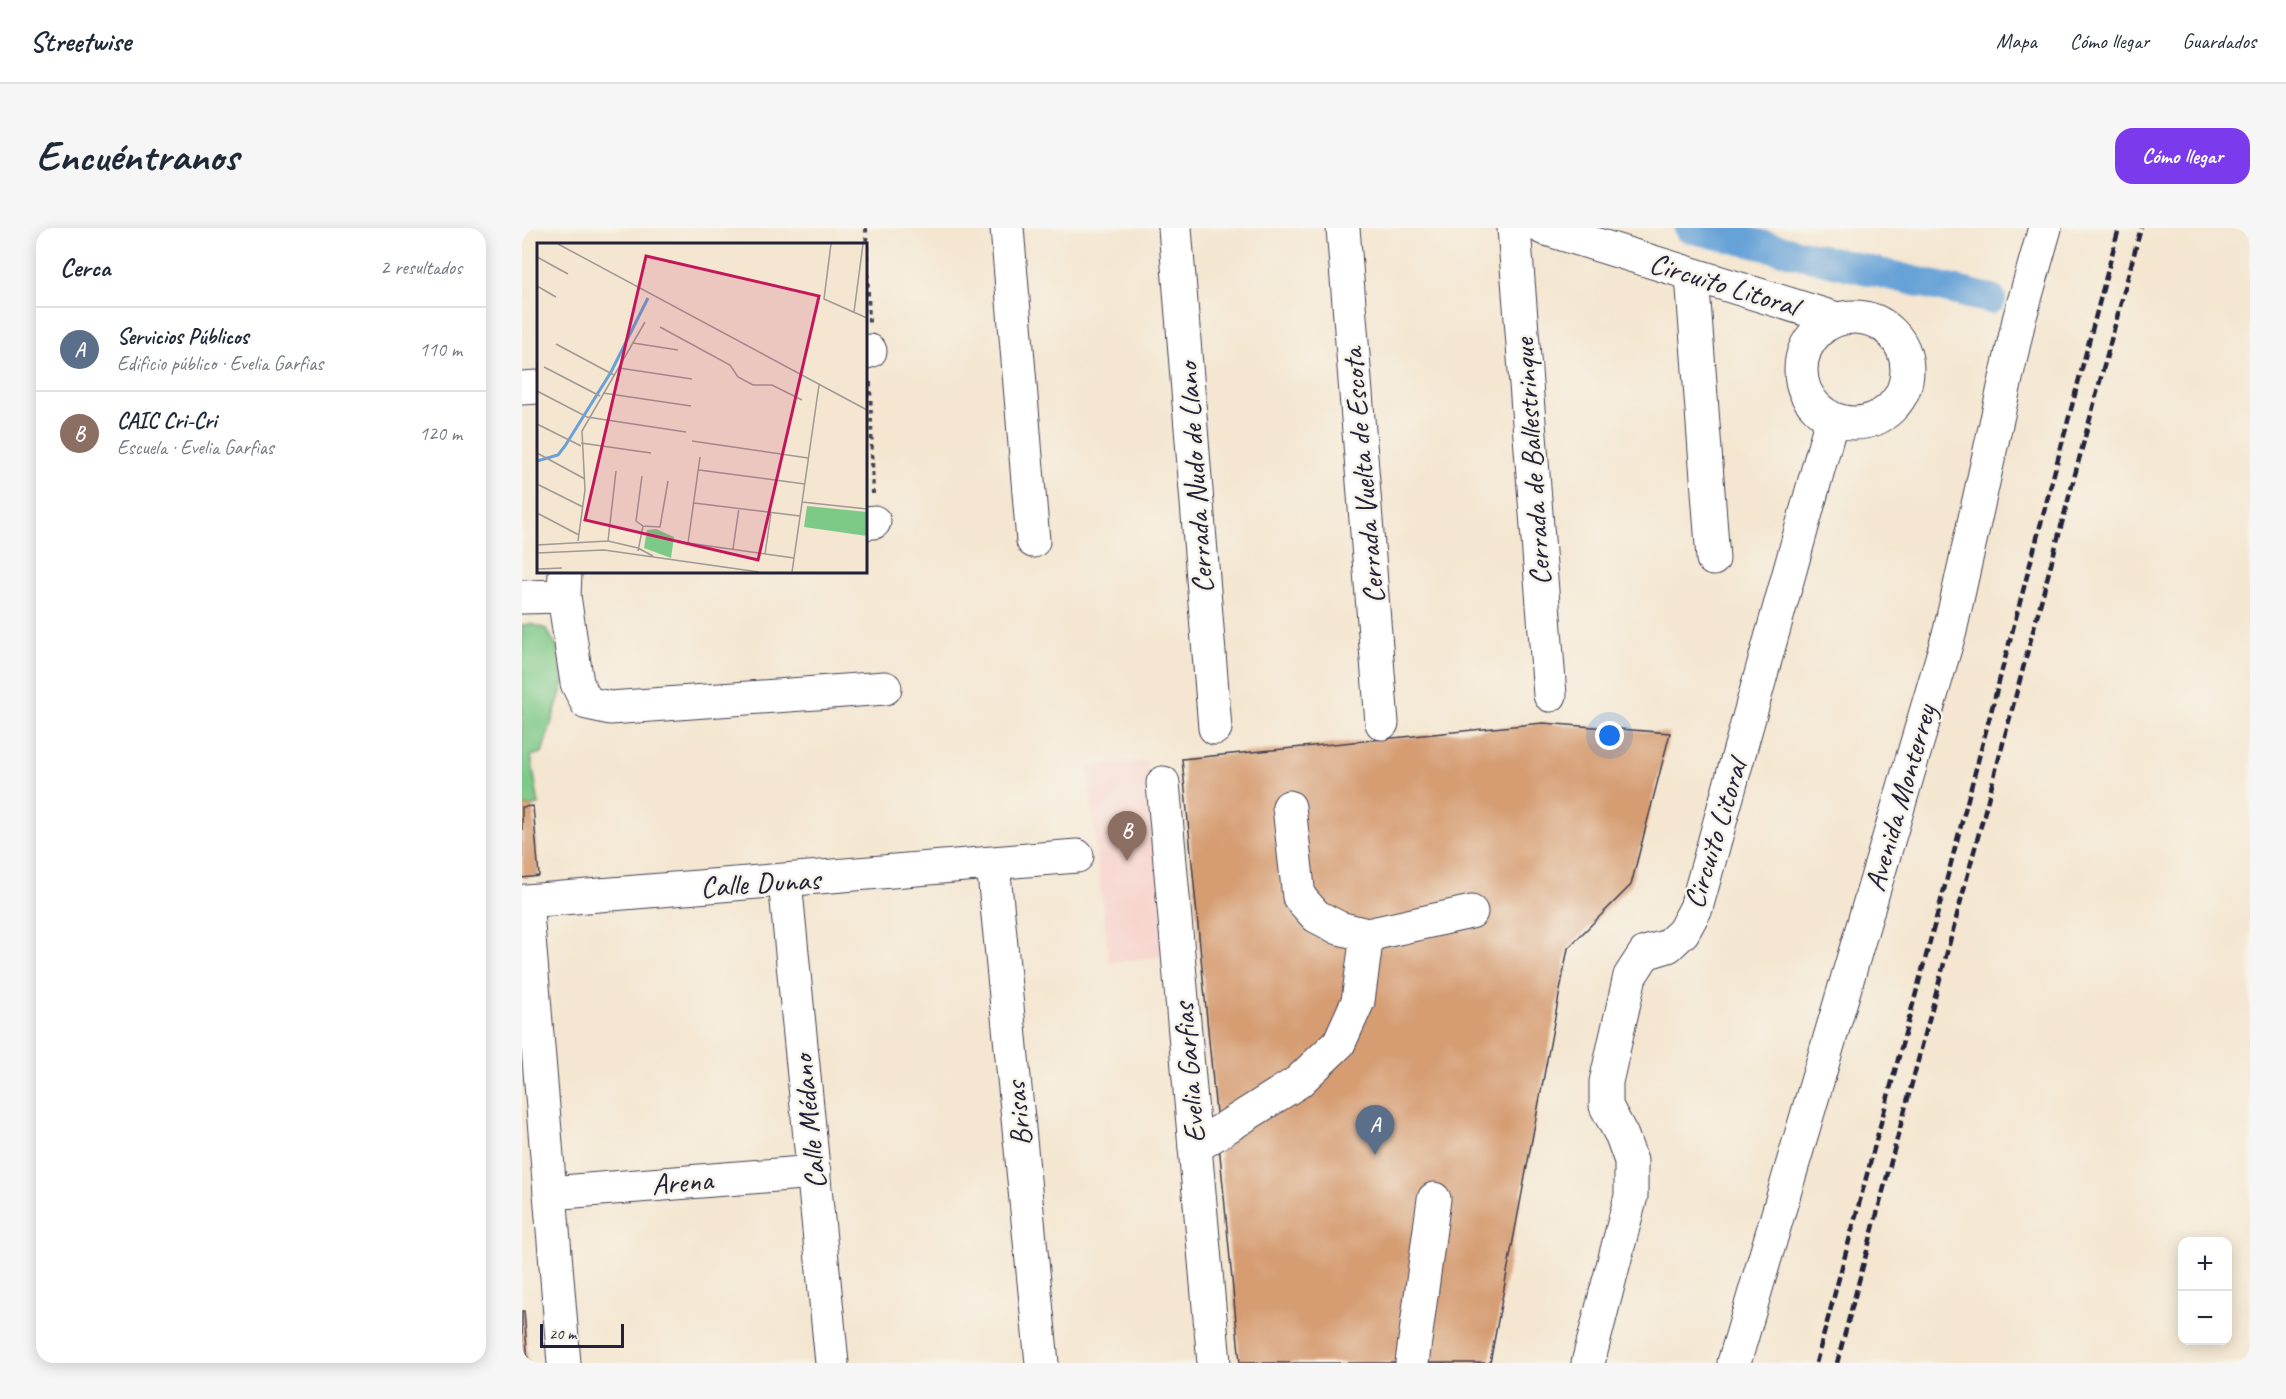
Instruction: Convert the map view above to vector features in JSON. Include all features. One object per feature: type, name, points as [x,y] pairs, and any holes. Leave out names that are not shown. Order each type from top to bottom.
[{"type":"street","points":[[1007,228],[1033,541]]},
{"type":"street","name":"Cerrada Nudo de Llano","points":[[1175,228],[1215,728]]},
{"type":"street","name":"Cerrada Vuelta de Escota","points":[[1343,228],[1382,723]]},
{"type":"street","name":"Cerrada de Ballestrinque","points":[[1514,228],[1550,695]]},
{"type":"street","name":"Circuito Litoral","points":[[1543,228],[1837,319]]},
{"type":"street","name":"Avenida Monterrey","points":[[1734,1363],[1950,631],[2019,320],[2045,228]]},
{"type":"street","points":[[1692,275],[1713,560]]},
{"type":"street","name":"Circuito Litoral","points":[[1857,316],[1877,321],[1894,334],[1905,352],[1908,372],[1903,393],[1890,409],[1873,420],[1852,423],[1832,419],[1812,403],[1802,380],[1803,354],[1816,332],[1837,319],[1857,316]]},
{"type":"street","points":[[522,388],[537,387]]},
{"type":"street","name":"Circuito Litoral","points":[[1588,1363],[1631,1196],[1631,1161],[1622,1136],[1606,1106],[1606,1082],[1630,976],[1645,953],[1668,946],[1683,932],[1696,908],[1832,419]]},
{"type":"street","points":[[522,597],[564,584],[577,682],[587,703],[610,708],[885,688]]},
{"type":"street","name":"Evelia Garfias","points":[[1163,783],[1214,1363]]},
{"type":"street","points":[[1289,807],[1299,897],[1316,916],[1339,928],[1367,935],[1471,912]]},
{"type":"street","name":"Calle Dunas","points":[[550,1193],[526,901],[1077,856]]},
{"type":"street","name":"Brisas","points":[[993,864],[1042,1363]]},
{"type":"street","name":"Calle Médano","points":[[785,881],[832,1363]]},
{"type":"street","points":[[1195,1148],[1298,1082],[1339,1043],[1358,1001],[1367,935]]},
{"type":"street","name":"Arena","points":[[550,1193],[814,1172]]},
{"type":"street","points":[[550,1193],[564,1363]]},
{"type":"street","points":[[1412,1363],[1434,1200]]},
{"type":"shaded area","points":[[1147,761],[1165,956],[1109,963],[1087,767]]},
{"type":"green space","points":[[531,624],[546,629],[556,645],[564,682],[542,753],[531,756],[539,805],[522,807],[522,625]]},
{"type":"building","points":[[1543,723],[1670,733],[1631,885],[1568,948],[1490,1363],[1240,1363],[1182,759]]},
{"type":"building","points":[[533,806],[539,876],[522,878],[522,807]]},
{"type":"building","points":[[522,1311],[524,1311],[528,1363],[522,1363]]},
{"type":"waterway","points":[[1689,228],[1991,299]]},
{"type":"railway","points":[[1816,1363],[2119,228]]},
{"type":"railway","points":[[1837,1363],[2141,228]]},
{"type":"place","name":"CAIC Cri-Cri","points":[[1127,861]]},
{"type":"place","name":"Servicios Públicos","points":[[1375,1155]]}]
